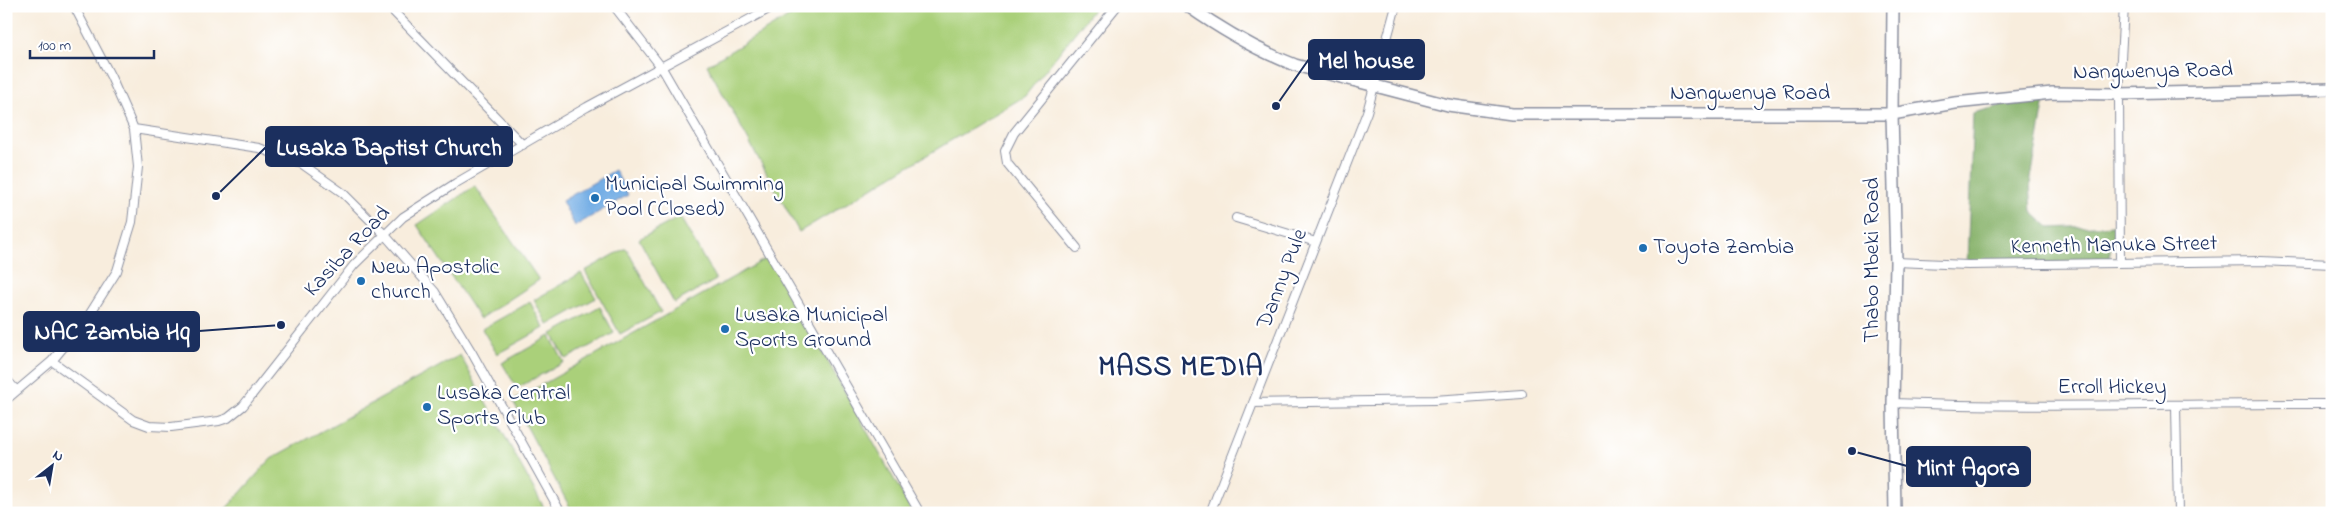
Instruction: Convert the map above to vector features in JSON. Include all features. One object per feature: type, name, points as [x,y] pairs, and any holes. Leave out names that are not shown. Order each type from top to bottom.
[{"type":"main road","name":"Nangwenya Road","points":[[1188,6],[1233,37],[1271,56],[1295,65],[1448,105],[1512,114],[1892,114],[1955,102],[2052,93],[2119,94],[2332,89]]},
{"type":"main road","name":"Thabo Mbeki Road","points":[[1892,6],[1892,114],[1896,262],[1893,403],[1895,513]]},
{"type":"street","points":[[6,400],[52,361],[86,320],[117,270],[133,213],[138,167],[134,129],[111,77],[74,6]]},
{"type":"street","points":[[388,6],[522,146]]},
{"type":"street","points":[[614,6],[662,68],[920,513]]},
{"type":"street","name":"Kasiba Road","points":[[52,361],[133,420],[150,426],[201,424],[228,418],[243,406],[354,265],[403,217],[429,199],[587,107],[774,6]]},
{"type":"street","points":[[1077,248],[1008,163],[1005,151],[1014,133],[1117,6]]},
{"type":"street","name":"Danny Pule","points":[[1210,513],[1367,112],[1396,6]]},
{"type":"street","points":[[2120,263],[2119,94],[2124,6]]},
{"type":"street","points":[[134,129],[259,148],[302,164],[343,193],[384,234],[435,292],[471,351],[561,513]]},
{"type":"street","points":[[1236,218],[1316,242]]},
{"type":"street","name":"Kenneth Manuka Street","points":[[1896,262],[1968,265],[2261,261],[2332,264]]},
{"type":"street","points":[[6,379],[16,390]]},
{"type":"street","points":[[1253,403],[1434,400],[1522,394]]},
{"type":"street","name":"Erroll Hickey","points":[[1893,403],[1952,406],[2332,404]]},
{"type":"street","points":[[2176,406],[2178,513]]},
{"type":"green space","points":[[807,6],[1096,6],[1025,96],[799,232],[707,65]]},
{"type":"green space","points":[[2046,94],[2030,184],[2032,212],[2050,228],[2115,225],[2108,263],[1967,263],[1973,113]]},
{"type":"green space","points":[[475,186],[539,280],[480,319],[417,225]]},
{"type":"green space","points":[[680,217],[716,280],[674,303],[639,239]]},
{"type":"green space","points":[[626,248],[661,312],[620,334],[585,271]]},
{"type":"green space","name":"Lusaka Municipal Sports Ground","points":[[769,257],[913,513],[573,513],[513,401]]},
{"type":"green space","points":[[581,273],[596,298],[548,325],[534,300]]},
{"type":"green space","points":[[530,302],[544,328],[497,354],[482,329]]},
{"type":"green space","points":[[600,307],[614,333],[566,359],[552,334]]},
{"type":"green space","points":[[550,336],[564,362],[517,388],[502,363]]},
{"type":"green space","name":"Lusaka Central Sports Club","points":[[460,355],[547,513],[222,513],[271,459]]},
{"type":"water","name":"Municipal Swimming Pool (Closed)","points":[[615,170],[628,195],[575,226],[562,201]]},
{"type":"place","name":"Mel house","points":[[1276,106]]},
{"type":"place","name":"Lusaka Baptist Church","points":[[216,196]]},
{"type":"place","name":"Municipal Swimming Pool (Closed)","points":[[595,198]]},
{"type":"place","name":"Toyota Zambia","points":[[1643,248]]},
{"type":"place","name":"New Apostolic church","points":[[361,281]]},
{"type":"place","name":"NAC Zambia Hq","points":[[281,325]]},
{"type":"place","name":"Lusaka Municipal Sports Ground","points":[[725,329]]},
{"type":"place","name":"Lusaka Central Sports Club","points":[[427,407]]},
{"type":"place","name":"Mint Agora","points":[[1852,451]]},
{"type":"district","name":"MASS MEDIA","points":[[1181,368]]}]
